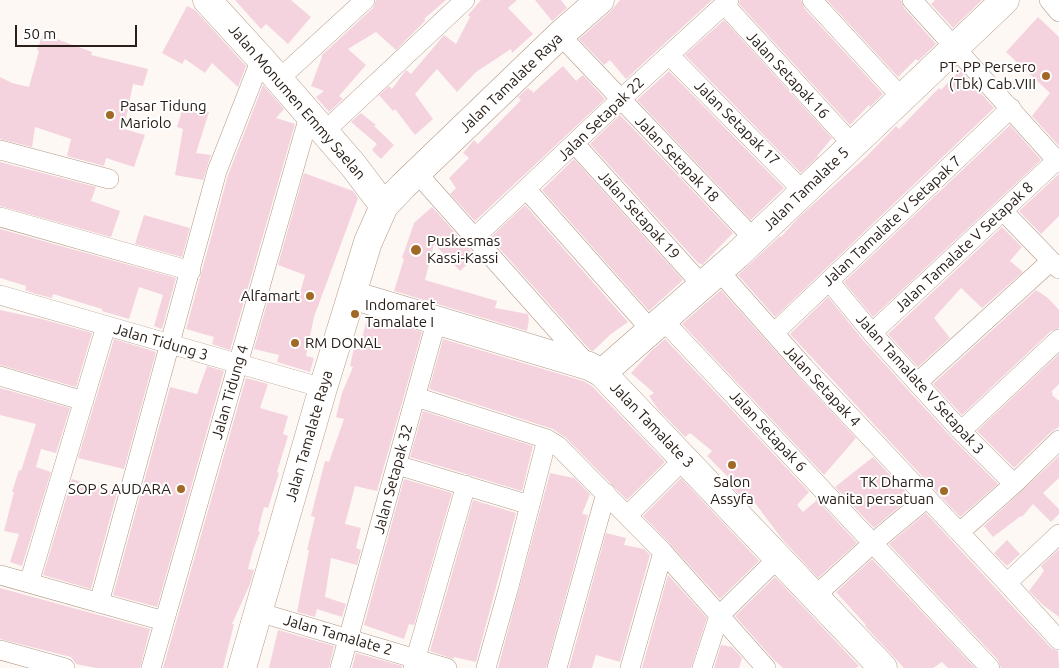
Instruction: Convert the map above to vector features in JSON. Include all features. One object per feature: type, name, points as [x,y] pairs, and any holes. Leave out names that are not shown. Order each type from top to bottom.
[{"type":"street","name":"Jalan Monumen Emmy Saelan","points":[[207,0],[317,124],[384,206]]},
{"type":"street","points":[[278,80],[365,0]]},
{"type":"street","points":[[317,124],[465,0]]},
{"type":"street","points":[[812,0],[903,99]]},
{"type":"street","points":[[912,0],[1058,161]]},
{"type":"street","name":"Jalan Tamalate 5","points":[[595,369],[657,324],[711,279],[903,99],[1005,0]]},
{"type":"street","points":[[1049,0],[1059,12]]},
{"type":"street","name":"Jalan Setapak 22","points":[[474,238],[727,2]]},
{"type":"street","name":"Jalan Setapak 16","points":[[727,2],[853,145]]},
{"type":"street","name":"Jalan Tamalate Raya","points":[[242,668],[323,388],[368,242],[384,206],[591,3]]},
{"type":"street","name":"Jalan Setapak 18","points":[[560,35],[754,239]]},
{"type":"street","name":"Jalan Setapak 17","points":[[670,55],[804,192]]},
{"type":"street","points":[[99,603],[217,171],[261,59]]},
{"type":"street","name":"Jalan Tamalate V Setapak 7","points":[[774,333],[1011,108]]},
{"type":"street","name":"Jalan Tidung 4","points":[[151,668],[238,364],[317,124]]},
{"type":"street","name":"Jalan Setapak 19","points":[[574,144],[711,279]]},
{"type":"street","points":[[0,150],[109,179]]},
{"type":"street","name":"Jalan Tamalate V Setapak 8","points":[[872,333],[1058,161]]},
{"type":"street","points":[[417,173],[474,238],[595,369]]},
{"type":"street","name":"Jalan Setapak 6","points":[[526,190],[873,543],[990,668]]},
{"type":"street","points":[[917,383],[1055,265],[1002,211]]},
{"type":"street","points":[[0,217],[191,271]]},
{"type":"street","name":"Jalan Setapak 4","points":[[711,279],[774,333],[927,498],[1057,634]]},
{"type":"street","name":"Jalan Tamalate V Setapak 3","points":[[829,281],[917,383],[961,431],[1014,484]]},
{"type":"street","name":"Jalan Tidung 3","points":[[0,295],[323,388]]},
{"type":"street","name":"Jalan Tamalate 3","points":[[352,295],[437,319],[595,369],[684,459],[883,668]]},
{"type":"street","name":"Jalan Setapak 32","points":[[340,668],[437,319]]},
{"type":"street","points":[[29,583],[106,326]]},
{"type":"street","points":[[961,431],[1059,339]]},
{"type":"street","points":[[0,376],[84,401]]},
{"type":"street","points":[[416,398],[547,439],[558,446],[663,552],[766,668]]},
{"type":"street","points":[[486,668],[547,439]]},
{"type":"street","points":[[960,532],[1014,484],[1059,440]]},
{"type":"street","points":[[628,515],[684,459]]},
{"type":"street","points":[[397,465],[530,505]]},
{"type":"street","points":[[415,663],[466,485]]},
{"type":"street","points":[[557,668],[606,493]]},
{"type":"street","points":[[815,596],[873,543],[927,498]]},
{"type":"street","points":[[1007,583],[1059,534]]},
{"type":"street","points":[[630,668],[663,552]]},
{"type":"street","points":[[702,668],[719,616],[778,558]]},
{"type":"street","points":[[0,575],[164,621]]},
{"type":"street","name":"Jalan Tamalate 2","points":[[258,612],[349,638],[415,663],[447,668]]},
{"type":"street","points":[[0,650],[65,668]]},
{"type":"building","points":[[235,0],[291,0],[311,17],[288,44],[266,24],[261,29]]},
{"type":"building","points":[[376,0],[446,0],[424,19],[426,20],[396,50],[376,32],[348,49],[366,65],[339,96],[343,99],[329,112],[316,97],[324,91],[311,86],[321,56],[373,8]]},
{"type":"building","points":[[481,0],[517,0],[508,8],[533,34],[512,53],[511,49],[476,72],[457,92],[437,69],[415,94],[433,119],[415,135],[395,109],[393,111],[379,95],[389,86],[392,89],[406,70],[411,74],[444,35],[456,44],[470,17],[468,15]]},
{"type":"building","points":[[535,0],[561,0],[567,8],[552,21]]},
{"type":"building","points":[[620,0],[712,0],[626,79],[610,60],[604,65],[579,39],[610,12]]},
{"type":"building","points":[[740,0],[801,0],[804,8],[883,94],[870,107],[869,105],[850,125],[739,4]]},
{"type":"building","points":[[827,0],[901,0],[904,8],[936,44],[918,61],[916,59],[898,77]]},
{"type":"building","points":[[935,0],[982,0],[953,28],[931,4]]},
{"type":"building","points":[[187,6],[195,10],[246,66],[238,87],[212,63],[205,73],[185,59],[182,64],[162,53]]},
{"type":"building","name":"PT. PP Persero (Tbk) Cab.VIII","points":[[1038,17],[1059,37],[1059,146],[1032,116],[1050,93],[1006,52]]},
{"type":"building","points":[[724,20],[832,138],[818,157],[801,173],[685,55]]},
{"type":"building","points":[[43,34],[92,52],[91,55],[148,69],[143,86],[133,84],[124,129],[145,135],[134,167],[106,158],[104,166],[67,156],[71,139],[35,127],[32,147],[0,139],[0,77],[12,83],[29,87],[39,51],[37,50]]},
{"type":"building","points":[[563,66],[576,81],[583,75],[605,99],[475,221],[450,194],[456,188],[449,178],[469,158],[463,153],[474,140],[478,144],[521,100],[518,97],[528,88],[533,93]]},
{"type":"building","points":[[960,70],[994,108],[775,317],[738,275],[866,157],[896,126],[899,129],[939,88],[941,90]]},
{"type":"building","points":[[669,71],[784,188],[751,220],[637,100]]},
{"type":"building","points":[[263,85],[284,109],[276,118],[295,124],[230,350],[212,344],[214,337],[186,329],[228,175]]},
{"type":"building","points":[[184,104],[209,112],[196,153],[211,155],[203,180],[175,175],[183,129],[177,127]]},
{"type":"building","points":[[361,113],[376,125],[374,126],[394,145],[381,159],[372,150],[377,144],[351,122]]},
{"type":"building","points":[[620,115],[733,233],[702,265],[699,264],[590,144]]},
{"type":"building","points":[[1010,125],[1041,160],[873,317],[844,282]]},
{"type":"building","points":[[574,159],[683,280],[649,311],[542,190]]},
{"type":"building","points":[[0,162],[96,187],[91,201],[120,211],[111,237],[0,206]]},
{"type":"building","points":[[304,173],[353,191],[358,198],[314,317],[306,356],[314,358],[310,372],[277,362],[279,355],[254,349],[270,293],[298,300],[305,275],[278,265]]},
{"type":"building","points":[[1059,174],[1059,216],[1041,234],[1019,211]]},
{"type":"building","points":[[525,205],[628,322],[611,334],[593,351],[590,350],[490,238]]},
{"type":"building","points":[[432,207],[476,256],[460,271],[434,244],[425,280],[497,301],[495,308],[528,314],[527,331],[394,291],[404,259],[402,258],[414,223]]},
{"type":"building","points":[[144,215],[190,228],[182,257],[135,244]]},
{"type":"building","points":[[1002,227],[1022,247],[1010,261],[1023,272],[982,308],[961,288],[934,318],[950,338],[918,367],[888,334]]},
{"type":"building","points":[[0,229],[176,278],[162,329],[154,326],[163,295],[139,287],[129,319],[53,294],[52,298],[36,294],[25,290],[26,286],[0,278]]},
{"type":"building","points":[[721,290],[856,438],[824,475],[682,324]]},
{"type":"building","points":[[1036,290],[1048,298],[1059,310],[1059,328],[1051,331],[962,415],[933,384]]},
{"type":"building","points":[[828,297],[863,340],[908,390],[998,484],[960,517],[790,334]]},
{"type":"building","points":[[0,310],[92,333],[76,387],[0,365]]},
{"type":"building","points":[[368,316],[422,332],[377,491],[355,486],[345,524],[361,528],[356,548],[361,550],[357,565],[331,558],[325,597],[346,604],[342,617],[317,609],[315,617],[297,612],[309,550],[307,550],[315,517],[311,516],[325,461],[329,462],[344,419],[336,417],[342,393],[353,367],[350,366],[354,348],[359,349]]},
{"type":"building","points":[[114,339],[156,352],[124,469],[78,458]]},
{"type":"building","points":[[443,339],[583,381],[592,386],[665,462],[627,500],[566,438],[553,429],[429,389]]},
{"type":"building","points":[[665,339],[809,492],[797,505],[803,512],[817,500],[857,543],[818,578],[782,539],[755,503],[751,507],[731,486],[734,483],[707,456],[712,451],[690,433],[685,437],[658,409],[649,396],[654,393],[631,373]]},
{"type":"building","points":[[1059,354],[1059,384],[1051,392],[1059,401],[1059,427],[1051,432],[1014,468],[977,431]]},
{"type":"building","points":[[207,366],[224,371],[157,607],[113,595],[170,387],[197,394]]},
{"type":"building","points":[[246,378],[268,384],[260,408],[288,416],[283,434],[288,436],[277,472],[279,473],[268,508],[264,507],[258,531],[260,532],[248,569],[254,570],[250,584],[232,624],[234,624],[223,668],[163,668]]},
{"type":"building","points":[[0,388],[70,408],[56,453],[41,449],[36,467],[51,472],[22,566],[10,562],[19,534],[4,531],[14,492],[12,492],[36,424],[0,415]]},
{"type":"building","points":[[423,411],[533,446],[522,491],[410,457]]},
{"type":"building","points":[[1059,456],[1059,478],[1043,493],[1059,509],[1059,514],[1051,522],[1033,504],[1022,517],[993,537],[984,526]]},
{"type":"building","points":[[873,457],[911,497],[874,528],[835,487]]},
{"type":"building","points":[[550,473],[574,478],[590,494],[582,514],[588,515],[546,668],[498,668]]},
{"type":"building","points":[[681,478],[759,561],[720,599],[643,516]]},
{"type":"building","points":[[72,479],[117,493],[91,589],[43,575]]},
{"type":"building","points":[[404,479],[452,493],[414,625],[409,624],[404,639],[364,625]]},
{"type":"building","points":[[473,500],[516,513],[476,662],[454,657],[453,659],[430,651]]},
{"type":"building","points":[[926,513],[1051,648],[1058,651],[1059,668],[1001,668],[998,660],[889,544]]},
{"type":"building","points":[[606,533],[626,538],[624,545],[644,549],[650,555],[620,662],[596,655],[592,668],[569,668]]},
{"type":"building","points":[[1007,540],[1020,554],[1007,566],[994,553]]},
{"type":"building","points":[[1059,549],[1059,617],[1029,591],[1044,571],[1041,566]]},
{"type":"building","points":[[872,559],[975,668],[948,668],[942,662],[933,668],[904,668],[836,592]]},
{"type":"building","points":[[668,575],[707,618],[691,668],[642,668]]},
{"type":"building","points":[[775,577],[859,666],[856,668],[783,668],[773,659],[735,616]]},
{"type":"building","points":[[0,588],[150,629],[140,668],[96,668],[76,664],[71,657],[0,639]]},
{"type":"building","points":[[278,630],[334,646],[329,668],[269,668]]},
{"type":"building","points":[[721,645],[732,647],[742,658],[739,668],[714,668]]},
{"type":"building","points":[[356,653],[402,666],[402,668],[352,668]]},
{"type":"place","name":"PT. PP Persero (Tbk) Cab.VIII","points":[[1046,76]]},
{"type":"place","name":"Pasar Tidung Mariolo","points":[[110,115]]},
{"type":"place","name":"Puskesmas Kassi-Kassi","points":[[416,250]]},
{"type":"place","name":"Alfamart","points":[[310,296]]},
{"type":"place","name":"Indomaret Tamalate I","points":[[355,314]]},
{"type":"place","name":"RM DONAL","points":[[295,343]]},
{"type":"place","name":"Salon Assyfa","points":[[732,465]]},
{"type":"place","name":"SOP S AUDARA","points":[[181,489]]},
{"type":"place","name":"TK Dharma wanita persatuan","points":[[944,491]]}]
